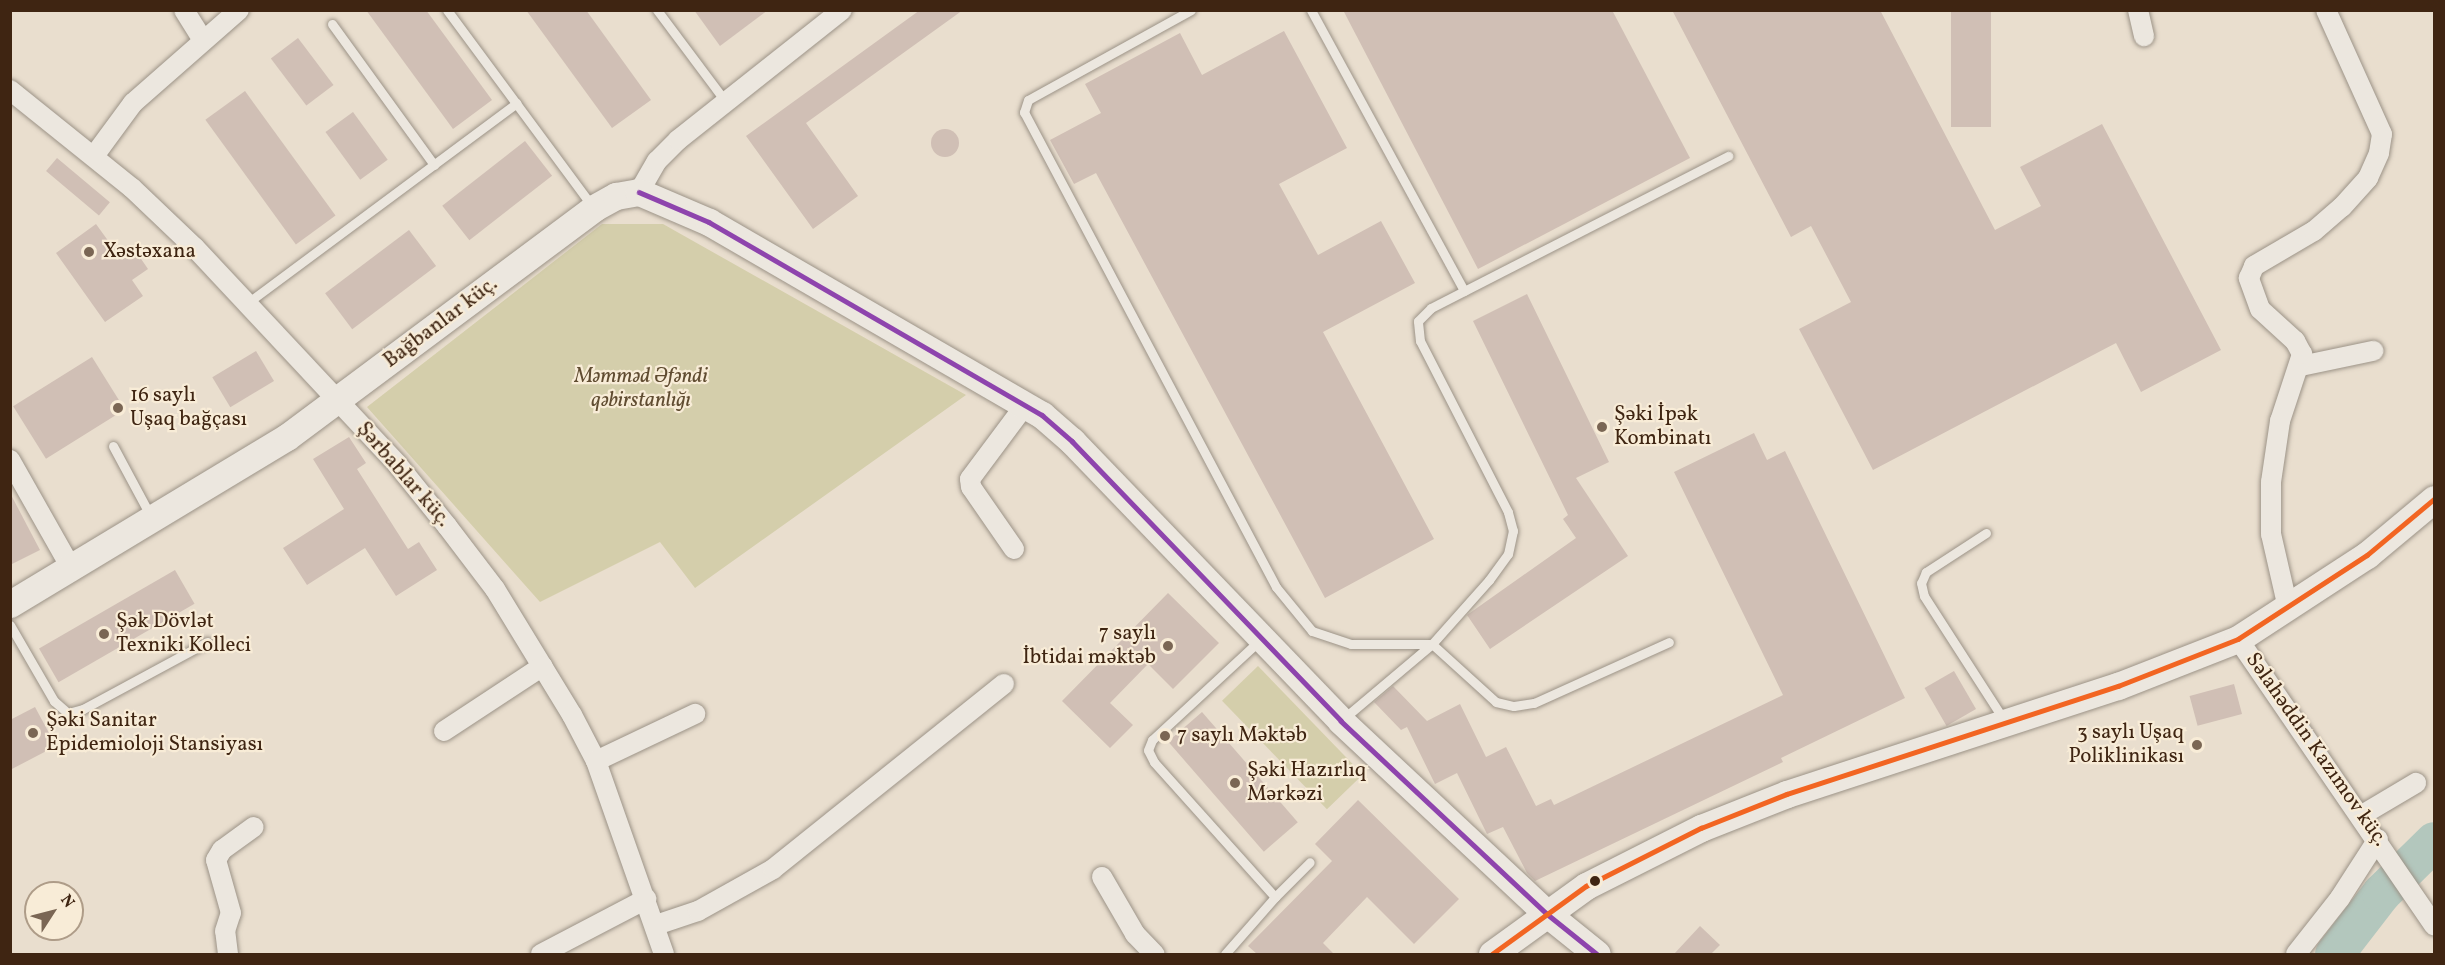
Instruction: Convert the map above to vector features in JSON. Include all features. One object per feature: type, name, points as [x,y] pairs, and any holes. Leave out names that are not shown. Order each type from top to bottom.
[{"type":"street","points":[[184,10],[202,39]]},
{"type":"street","points":[[94,156],[133,103],[202,39],[239,10]]},
{"type":"street","points":[[842,10],[725,101],[657,161],[639,192],[709,222],[1026,404],[1072,441],[1341,721],[1546,913],[1597,954]]},
{"type":"street","points":[[2138,10],[2144,36]]},
{"type":"street","points":[[2288,608],[2271,534],[2271,482],[2280,422],[2301,366],[2302,354],[2295,341],[2260,309],[2249,278],[2254,266],[2314,231],[2342,207],[2368,178],[2379,153],[2382,134],[2326,10]]},
{"type":"street","name":"Şərbablar küç.","points":[[10,90],[94,156],[195,248],[338,400],[447,526],[495,589],[543,666],[596,761],[656,925],[664,954]]},
{"type":"street","name":"Bağbanlar küç.","points":[[10,604],[287,437],[594,208],[616,196],[639,192]]},
{"type":"street","points":[[2301,366],[2373,351]]},
{"type":"street","points":[[1014,549],[971,487],[970,479],[1026,404]]},
{"type":"street","points":[[10,460],[71,568]]},
{"type":"street","points":[[1492,954],[1546,913],[1629,863],[1701,828],[1787,794],[2118,686],[2238,639],[2288,608],[2428,512]]},
{"type":"street","name":"Səlahəddin Kazımov küç.","points":[[2238,639],[2406,879],[2434,926]]},
{"type":"street","points":[[444,731],[543,666]]},
{"type":"street","points":[[656,925],[698,911],[773,869],[1004,684]]},
{"type":"street","points":[[596,761],[694,714]]},
{"type":"street","points":[[2362,815],[2416,783]]},
{"type":"street","points":[[228,954],[224,940],[231,913],[216,860],[222,850],[254,827]]},
{"type":"street","points":[[2296,954],[2340,898],[2378,839]]},
{"type":"street","points":[[1102,877],[1135,934],[1154,954]]},
{"type":"street","points":[[541,954],[646,898]]},
{"type":"lane","points":[[447,10],[594,208]]},
{"type":"lane","points":[[657,10],[725,101]]},
{"type":"lane","points":[[1191,10],[1028,100],[1024,112],[1276,587],[1312,631],[1352,644],[1432,644],[1496,702],[1514,706],[1533,703],[1669,642]]},
{"type":"lane","points":[[1311,10],[1464,291]]},
{"type":"lane","points":[[332,24],[434,165]]},
{"type":"lane","points":[[246,304],[517,103]]},
{"type":"lane","points":[[1341,721],[1432,644],[1489,580],[1508,554],[1513,531],[1508,512],[1420,341],[1418,321],[1431,308],[1728,156]]},
{"type":"lane","points":[[113,446],[152,519]]},
{"type":"lane","points":[[1986,532],[1926,572],[1921,582],[1924,596],[2005,722]]},
{"type":"lane","points":[[10,624],[54,701],[68,713],[83,709],[207,642]]},
{"type":"lane","points":[[1262,638],[1152,740],[1148,750],[1154,762],[1275,897]]},
{"type":"lane","points":[[1225,954],[1275,897],[1310,862]]},
{"type":"green space","name":"Məmməd Əfəndi qəbirstanlığı","points":[[602,224],[663,224],[966,395],[695,588],[660,542],[540,602],[367,407]]},
{"type":"green space","points":[[1258,666],[1363,775],[1327,809],[1222,701]]},
{"type":"building","points":[[366,10],[426,10],[492,100],[453,129]]},
{"type":"building","points":[[526,10],[586,10],[651,100],[612,128]]},
{"type":"building","points":[[694,10],[768,10],[720,46]]},
{"type":"building","points":[[920,10],[963,10],[806,123],[858,196],[813,229],[746,136]]},
{"type":"building","points":[[1343,10],[1612,10],[1690,158],[1478,269]]},
{"type":"building","points":[[1672,10],[1880,10],[1995,230],[2041,206],[2020,167],[2102,124],[2221,350],[2141,392],[2116,343],[1873,470],[1799,329],[1851,302],[1811,226],[1791,237]]},
{"type":"building","points":[[1951,10],[1991,10],[1991,127],[1951,127]]},
{"type":"building","points":[[1284,31],[1347,148],[1279,184],[1318,255],[1381,221],[1415,283],[1323,332],[1434,539],[1325,598],[1096,173],[1074,184],[1050,140],[1101,113],[1085,84],[1180,33],[1202,75]]},
{"type":"building","points":[[298,38],[334,85],[306,106],[271,58]]},
{"type":"building","points":[[245,91],[336,216],[296,244],[205,120]]},
{"type":"building","points":[[353,112],[388,160],[360,180],[325,132]]},
{"type":"building","points":[[945,129],[955,133],[959,143],[955,153],[945,157],[935,153],[931,143],[935,133]]},
{"type":"building","points":[[525,141],[552,176],[469,240],[442,206]]},
{"type":"building","points":[[57,158],[110,202],[99,215],[46,171]]},
{"type":"building","points":[[96,224],[122,260],[135,250],[148,269],[132,280],[143,296],[105,322],[56,253]]},
{"type":"building","points":[[409,230],[436,266],[352,329],[325,293]]},
{"type":"building","points":[[1527,294],[1609,462],[1576,478],[1628,556],[1490,649],[1467,615],[1576,538],[1563,519],[1568,515],[1473,321]]},
{"type":"building","points":[[256,351],[274,381],[230,407],[212,377]]},
{"type":"building","points":[[92,357],[125,410],[46,459],[13,406]]},
{"type":"building","points":[[1754,433],[1767,460],[1785,451],[1905,698],[1781,758],[1783,762],[1535,881],[1527,873],[1503,827],[1487,834],[1457,773],[1435,784],[1407,727],[1401,730],[1374,702],[1393,686],[1427,721],[1460,704],[1486,757],[1506,747],[1536,806],[1551,799],[1554,805],[1783,695],[1674,472]]},
{"type":"building","points":[[349,437],[366,463],[357,469],[408,549],[419,542],[437,570],[396,596],[365,548],[307,585],[283,548],[344,509],[313,459]]},
{"type":"building","points":[[10,493],[40,550],[10,565]]},
{"type":"building","points":[[175,570],[194,604],[59,682],[39,648]]},
{"type":"building","points":[[1168,593],[1219,643],[1173,689],[1148,664],[1110,703],[1133,725],[1110,748],[1062,701]]},
{"type":"building","points":[[1954,671],[1976,709],[1947,726],[1925,688]]},
{"type":"building","points":[[2234,684],[2242,714],[2198,726],[2190,696]]},
{"type":"building","points":[[35,707],[56,746],[10,770],[10,720]]},
{"type":"building","points":[[1202,712],[1298,822],[1264,852],[1168,742]]},
{"type":"building","points":[[1358,800],[1459,899],[1414,944],[1367,897],[1323,943],[1334,954],[1257,954],[1248,946],[1332,861],[1315,844]]},
{"type":"building","points":[[1700,926],[1720,945],[1711,954],[1674,954]]},
{"type":"waterway","points":[[2334,954],[2381,893],[2434,841]]},
{"type":"transit line","points":[[639,192],[709,222],[1042,415],[1072,441],[1341,721],[1546,913],[1597,954]]},
{"type":"transit line","points":[[1492,954],[1586,886],[1701,828],[1787,794],[2118,686],[2238,639],[2367,555],[2434,499]]},
{"type":"place","name":"Xəstəxana","points":[[89,252]]},
{"type":"place","name":"16 saylı Uşaq bağçası","points":[[118,408]]},
{"type":"place","name":"Şəki İpək Kombinatı","points":[[1602,427]]},
{"type":"place","name":"Şək Dövlət Texniki Kolleci","points":[[104,634]]},
{"type":"place","name":"7 saylı İbtidai məktəb","points":[[1168,646]]},
{"type":"place","name":"Şəki Sanitar Epidemioloji Stansiyası","points":[[33,733]]},
{"type":"place","name":"7 saylı Məktəb","points":[[1165,736]]},
{"type":"place","name":"3 saylı Uşaq Poliklinikası","points":[[2197,745]]},
{"type":"place","name":"Şəki Hazırlıq Mərkəzi","points":[[1235,783]]}]
